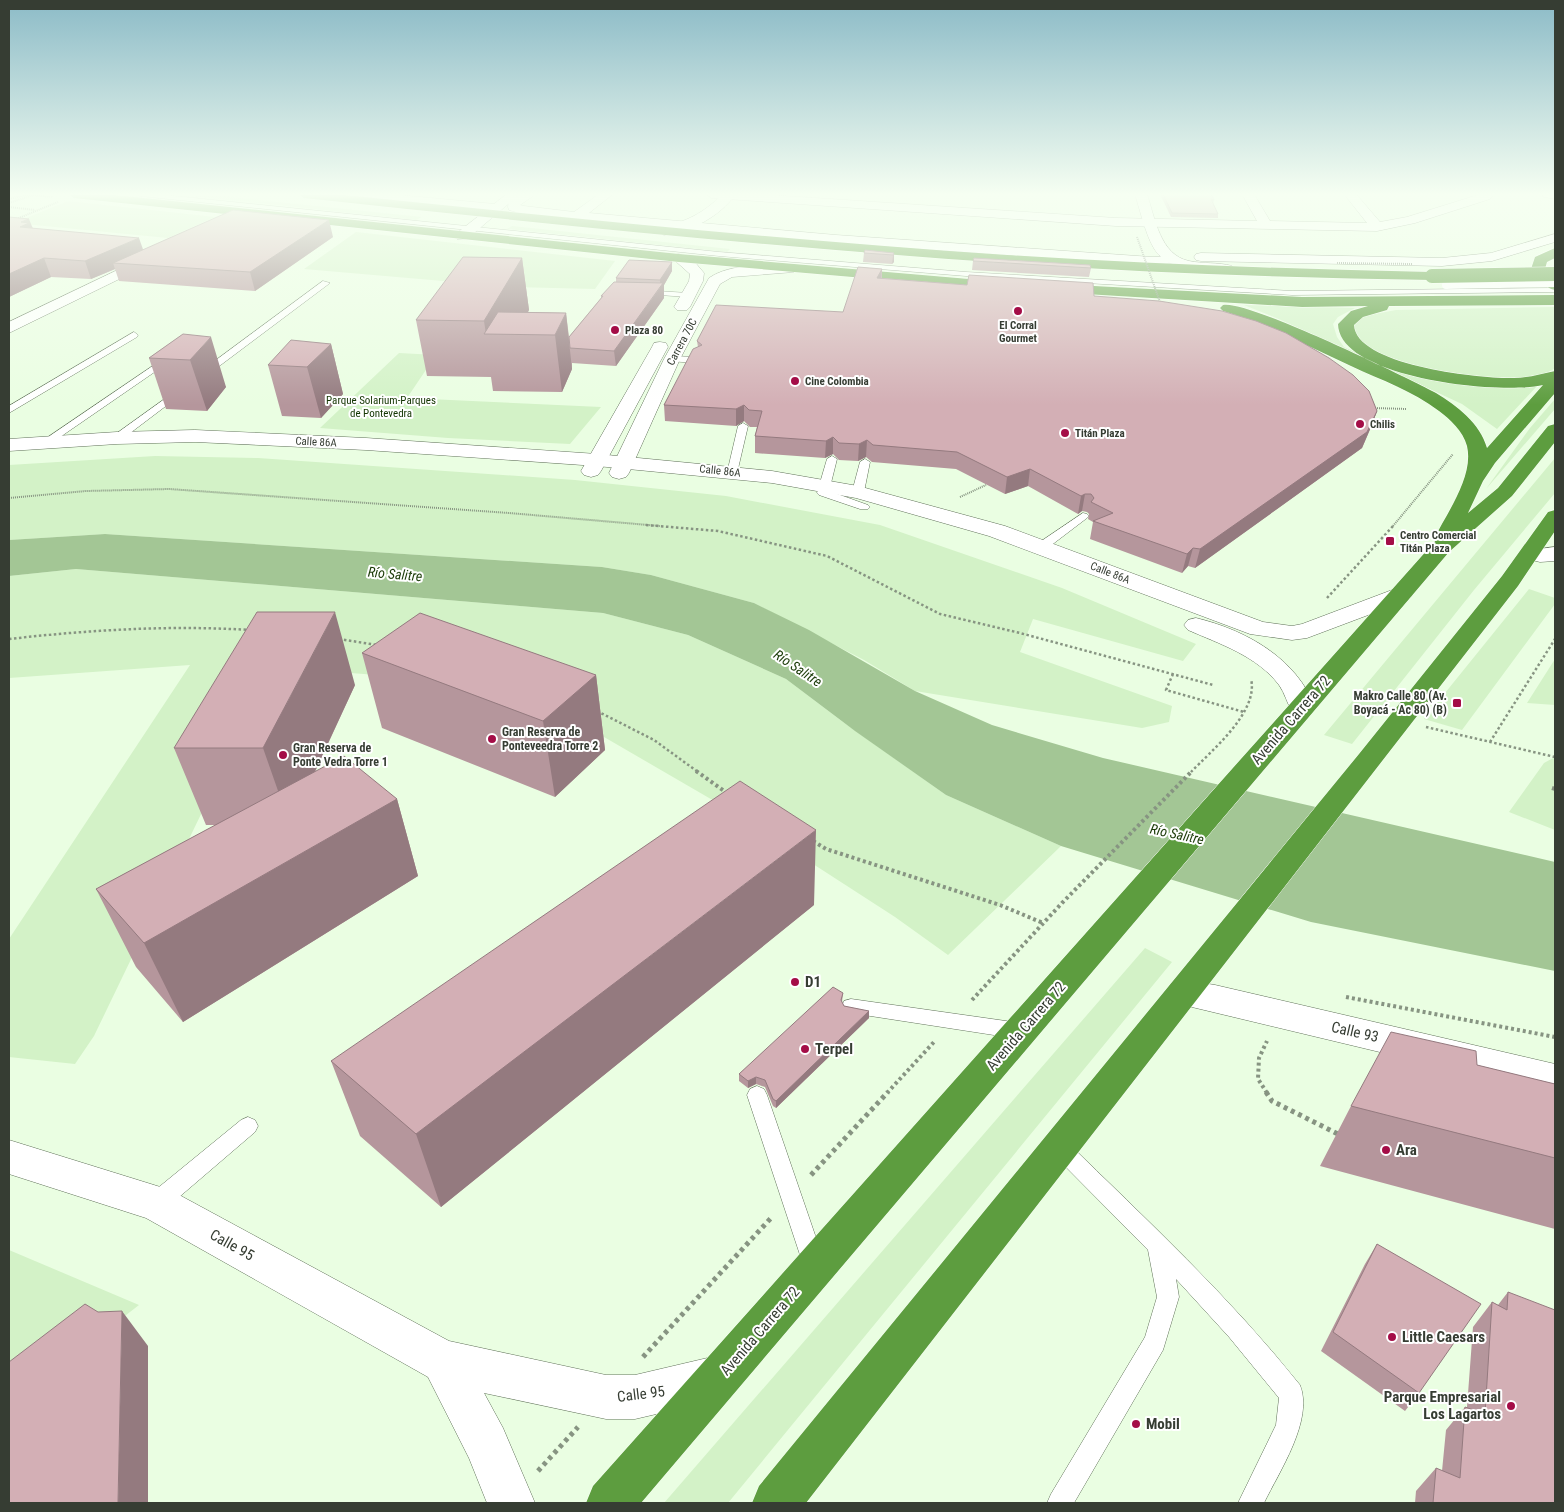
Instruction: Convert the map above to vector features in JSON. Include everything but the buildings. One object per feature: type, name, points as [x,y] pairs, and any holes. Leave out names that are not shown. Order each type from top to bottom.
[{"type":"highway","points":[[745,265],[1123,294],[1302,302],[1555,300]]},
{"type":"highway","points":[[1080,265],[1255,277],[1555,274]]},
{"type":"highway","points":[[1539,265],[1538,269],[1541,274],[1555,286]]},
{"type":"highway","points":[[1123,294],[1211,304],[1246,313],[1423,393],[1454,414],[1473,437],[1477,448],[1478,464],[1473,481]]},
{"type":"highway","points":[[1426,302],[1372,309],[1357,314],[1346,324],[1347,335],[1360,348],[1379,359],[1431,375],[1491,383],[1532,382],[1555,376]]},
{"type":"highway","name":"Avenida Carrera 72","points":[[1441,547],[1473,481],[1501,442],[1555,382]]},
{"type":"highway","name":"Avenida Carrera 72","points":[[610,1503],[1441,547],[1505,492],[1555,430]]},
{"type":"highway","points":[[776,1503],[1369,760],[1510,581],[1555,516]]},
{"type":"highway","points":[[1510,581],[1550,550]]},
{"type":"street","points":[[9,328],[138,265]]},
{"type":"street","name":"Carrera 70C","points":[[594,466],[696,281],[697,273],[689,265]]},
{"type":"street","points":[[1189,265],[1255,277]]},
{"type":"street","name":"Carrera 70C","points":[[621,468],[672,359],[714,281],[732,273],[789,269]]},
{"type":"street","name":"Calle 86A","points":[[9,445],[118,438],[195,436],[366,444],[594,466],[732,473],[824,485],[908,518],[995,545],[1154,606],[1243,646],[1279,669],[1292,684],[1302,707]]},
{"type":"street","name":"Calle 86A","points":[[9,454],[110,447],[166,447],[594,466]]},
{"type":"street","name":"Calle 86A","points":[[621,468],[763,489],[861,500],[997,531],[1230,620],[1272,632],[1292,633],[1308,631],[1400,595]]},
{"type":"street","name":"Calle 93","points":[[1183,993],[1555,1079]]},
{"type":"street","name":"Calle 95","points":[[9,1157],[156,1203],[443,1362],[606,1397],[635,1397],[720,1377]]},
{"type":"street","points":[[443,1362],[488,1444],[511,1501]]},
{"type":"lane","points":[[850,265],[966,274],[1292,293],[1454,292],[1555,286]]},
{"type":"lane","points":[[1028,265],[1255,277]]},
{"type":"lane","points":[[118,438],[326,283]]},
{"type":"lane","points":[[1316,284],[1555,286]]},
{"type":"lane","points":[[633,292],[688,295]]},
{"type":"lane","points":[[9,410],[134,335]]},
{"type":"lane","points":[[46,442],[181,350]]},
{"type":"lane","points":[[672,359],[696,360]]},
{"type":"lane","points":[[732,473],[742,426]]},
{"type":"lane","points":[[824,485],[832,459]]},
{"type":"lane","points":[[861,500],[865,462]]},
{"type":"lane","points":[[1041,547],[1083,516]]},
{"type":"lane","points":[[851,1006],[1021,1031]]},
{"type":"lane","points":[[757,1095],[815,1268]]},
{"type":"lane","points":[[156,1203],[248,1126]]},
{"type":"lane","points":[[1059,1147],[1158,1244],[1261,1354],[1291,1394],[1288,1427],[1251,1503]]},
{"type":"lane","points":[[1060,1503],[1155,1342],[1168,1297],[1158,1244]]},
{"type":"path","points":[[1147,265],[1162,308]]},
{"type":"path","points":[[1152,303],[1161,304]]},
{"type":"path","points":[[1373,408],[1411,409]]},
{"type":"path","points":[[1326,599],[1402,516],[1454,452]]},
{"type":"path","points":[[954,500],[986,485]]},
{"type":"path","points":[[9,496],[17,497],[86,491],[169,489],[509,513],[718,531],[828,556],[940,614],[1020,633],[1213,685]]},
{"type":"path","points":[[9,638],[80,631],[193,627],[260,631]]},
{"type":"path","points":[[336,639],[384,646]]},
{"type":"path","points":[[1490,742],[1555,639]]},
{"type":"path","points":[[642,1358],[1043,923],[1236,726],[1244,712],[1252,683],[1239,650],[1243,646]]},
{"type":"path","points":[[1173,674],[1166,690],[1244,712]]},
{"type":"path","points":[[594,710],[654,740],[731,796]]},
{"type":"path","points":[[1418,725],[1555,757]]},
{"type":"path","points":[[809,839],[826,849],[1000,905],[1043,923]]},
{"type":"path","points":[[1340,996],[1555,1037]]},
{"type":"path","points":[[1270,1034],[1259,1058],[1258,1079],[1272,1101],[1338,1134]]},
{"type":"path","points":[[511,1501],[606,1397]]},
{"type":"green space","points":[[310,265],[612,265],[595,289],[512,287],[304,269]]},
{"type":"green space","points":[[1244,305],[1355,308],[1338,317],[1333,324],[1337,337],[1344,347],[1371,359],[1493,387],[1537,386],[1497,429],[1462,404],[1281,320]]},
{"type":"green space","points":[[1555,307],[1555,368],[1540,375],[1520,378],[1472,377],[1447,374],[1403,364],[1377,353],[1352,333],[1354,325],[1364,316],[1396,310]]},
{"type":"green space","name":"Parque Solarium-Parques de Pontevedra","points":[[399,353],[436,355],[407,398],[601,407],[570,444],[448,438],[320,428]]},
{"type":"green space","points":[[1555,399],[1555,409],[1486,489],[1530,428]]},
{"type":"green space","points":[[155,456],[258,458],[575,480],[726,496],[880,525],[1062,588],[1196,644],[1183,661],[1033,619],[1020,652],[1172,706],[1169,722],[1142,728],[915,691],[864,660],[754,603],[651,575],[602,567],[105,534],[9,540],[9,465]]},
{"type":"green space","points":[[1555,458],[1555,493],[1474,590],[1352,744],[1324,735]]},
{"type":"green space","points":[[76,569],[603,613],[688,635],[786,679],[946,795],[1061,846],[948,955],[895,917],[728,809],[592,730],[416,678],[272,667],[94,1036],[75,1064],[9,1057],[9,939],[190,665],[9,678],[9,576]]},
{"type":"green space","points":[[1529,589],[1555,598],[1555,604],[1462,730],[1424,719]]},
{"type":"green space","points":[[1555,659],[1555,705],[1527,703]]},
{"type":"green space","points":[[1555,757],[1555,830],[1509,812],[1544,763]]},
{"type":"green space","points":[[1145,948],[1172,962],[728,1503],[664,1503]]},
{"type":"green space","points":[[9,1250],[139,1305],[9,1406]]},
{"type":"water","name":"Río Salitre","points":[[105,534],[602,567],[651,575],[754,603],[809,630],[915,691],[992,725],[1103,758],[1555,862],[1555,971],[1311,922],[1061,846],[946,795],[855,731],[786,679],[688,635],[603,613],[76,569],[9,576],[9,540]]},
{"type":"place","name":"El Corral Gourmet","points":[[1018,311]]},
{"type":"place","name":"Plaza 80","points":[[615,330]]},
{"type":"place","name":"Cine Colombia","points":[[795,381]]},
{"type":"place","name":"Chilis","points":[[1360,424]]},
{"type":"place","name":"Titán Plaza","points":[[1065,433]]},
{"type":"place","name":"Centro Comercial Titán Plaza","points":[[1390,541]]},
{"type":"place","name":"Makro Calle 80 (Av. Boyacá - Ac 80) (B)","points":[[1457,703]]},
{"type":"place","name":"Gran Reserva de Ponteveedra Torre 2","points":[[492,739]]},
{"type":"place","name":"Gran Reserva de Ponte Vedra Torre 1","points":[[283,755]]},
{"type":"place","name":"D1","points":[[795,982]]},
{"type":"place","name":"Terpel","points":[[805,1049]]},
{"type":"place","name":"Ara","points":[[1386,1150]]},
{"type":"place","name":"Little Caesars","points":[[1392,1337]]},
{"type":"place","name":"Parque Empresarial Los Lagartos","points":[[1511,1406]]},
{"type":"place","name":"Mobil","points":[[1136,1424]]}]
